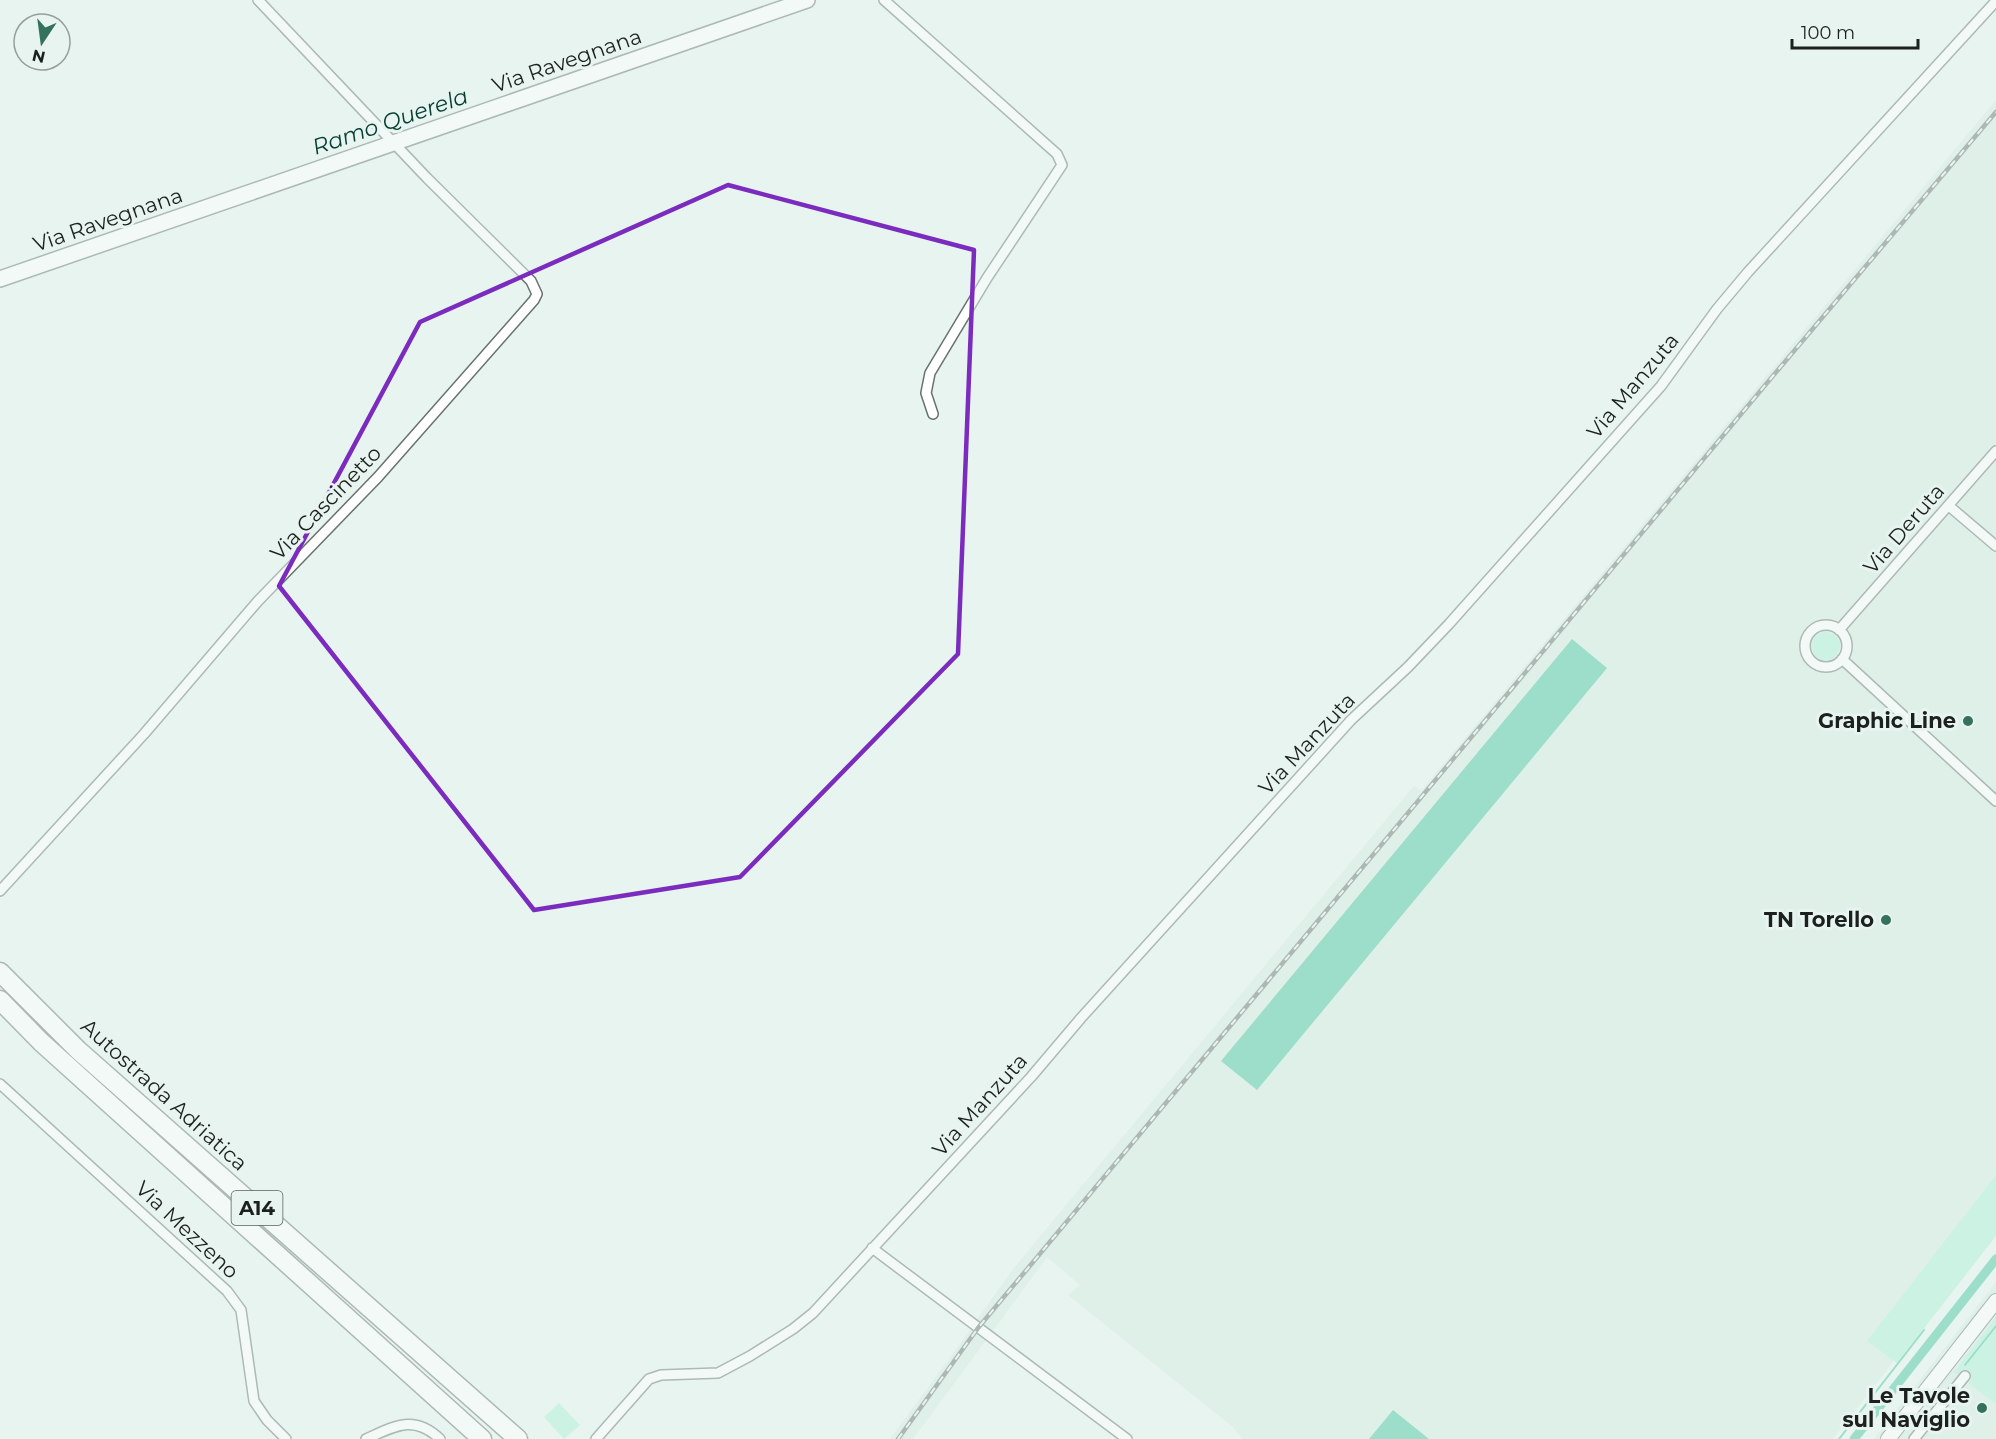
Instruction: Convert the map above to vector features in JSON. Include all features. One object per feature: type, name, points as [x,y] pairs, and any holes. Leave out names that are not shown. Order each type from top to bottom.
[{"type":"highway","name":"Autostrada Adriatica","points":[[0,972],[95,1065],[518,1439]]},
{"type":"highway","name":"Autostrada Adriatica","points":[[0,1000],[41,1042],[482,1439]]},
{"type":"main road","name":"Via Ravegnana","points":[[0,279],[807,0]]},
{"type":"main road","points":[[1888,1439],[1996,1301]]},
{"type":"street","points":[[258,0],[395,143]]},
{"type":"street","points":[[884,0],[1057,154],[1062,165],[987,278],[930,373],[926,393],[933,414]]},
{"type":"street","name":"Via Manzuta","points":[[596,1439],[650,1380],[661,1375],[718,1373],[793,1329],[813,1313],[1031,1077],[1351,720],[1408,667],[1449,624],[1661,386],[1717,309],[1748,272],[1996,1]]},
{"type":"street","name":"Via Cascinetto","points":[[0,891],[144,734],[258,601],[378,477],[534,300],[537,294],[531,281],[395,143]]},
{"type":"street","name":"Via Deruta","points":[[1839,630],[1996,451]]},
{"type":"street","points":[[1949,506],[1996,546]]},
{"type":"street","points":[[1828,625],[1839,630],[1844,635],[1847,647],[1842,659],[1837,664],[1824,667],[1811,662],[1804,650],[1807,636],[1816,627],[1828,625]]},
{"type":"street","points":[[1842,659],[1996,801]]},
{"type":"street","name":"Via Mezzeno","points":[[0,1084],[227,1290],[241,1310],[254,1401],[267,1420],[286,1439]]},
{"type":"street","points":[[872,1248],[1127,1439]]},
{"type":"street","points":[[1915,1439],[1965,1376]]},
{"type":"street","points":[[366,1439],[403,1424],[419,1425],[432,1431],[440,1439]]},
{"type":"highlighted area","points":[[728,185],[974,250],[958,654],[740,877],[534,910],[279,586],[420,322]]},
{"type":"shaded area","points":[[1996,100],[1996,1230],[1833,1439],[1243,1439],[1233,1427],[1068,1295],[1080,1285],[1047,1257],[992,1332],[976,1321],[1013,1269],[1414,786],[1421,791]]},
{"type":"shaded area","points":[[1826,632],[1836,636],[1840,646],[1836,656],[1826,660],[1816,656],[1812,646],[1816,636]]},
{"type":"shaded area","points":[[1572,639],[1607,668],[1257,1090],[1221,1061]]},
{"type":"shaded area","points":[[1996,1175],[1996,1236],[1897,1363],[1867,1341]]},
{"type":"shaded area","points":[[1996,1282],[1996,1439],[1874,1439]]},
{"type":"shaded area","points":[[1996,1317],[1996,1404],[1954,1372]]},
{"type":"shaded area","points":[[971,1329],[987,1339],[913,1439],[890,1439]]},
{"type":"shaded area","points":[[559,1403],[580,1425],[564,1439],[544,1417]]},
{"type":"shaded area","points":[[1393,1410],[1429,1439],[1369,1439]]},
{"type":"waterway","points":[[1854,1439],[1996,1259]]},
{"type":"waterway","points":[[1965,1365],[1996,1326]]},
{"type":"waterway","points":[[1839,1439],[1924,1330]]},
{"type":"railway","points":[[898,1439],[978,1328],[1996,112]]},
{"type":"place","name":"Graphic Line","points":[[1968,721]]},
{"type":"place","name":"TN Torello","points":[[1886,920]]},
{"type":"place","name":"Le Tavole sul Naviglio","points":[[1982,1408]]},
{"type":"water label","name":"Ramo Querela","points":[[390,121]]}]
